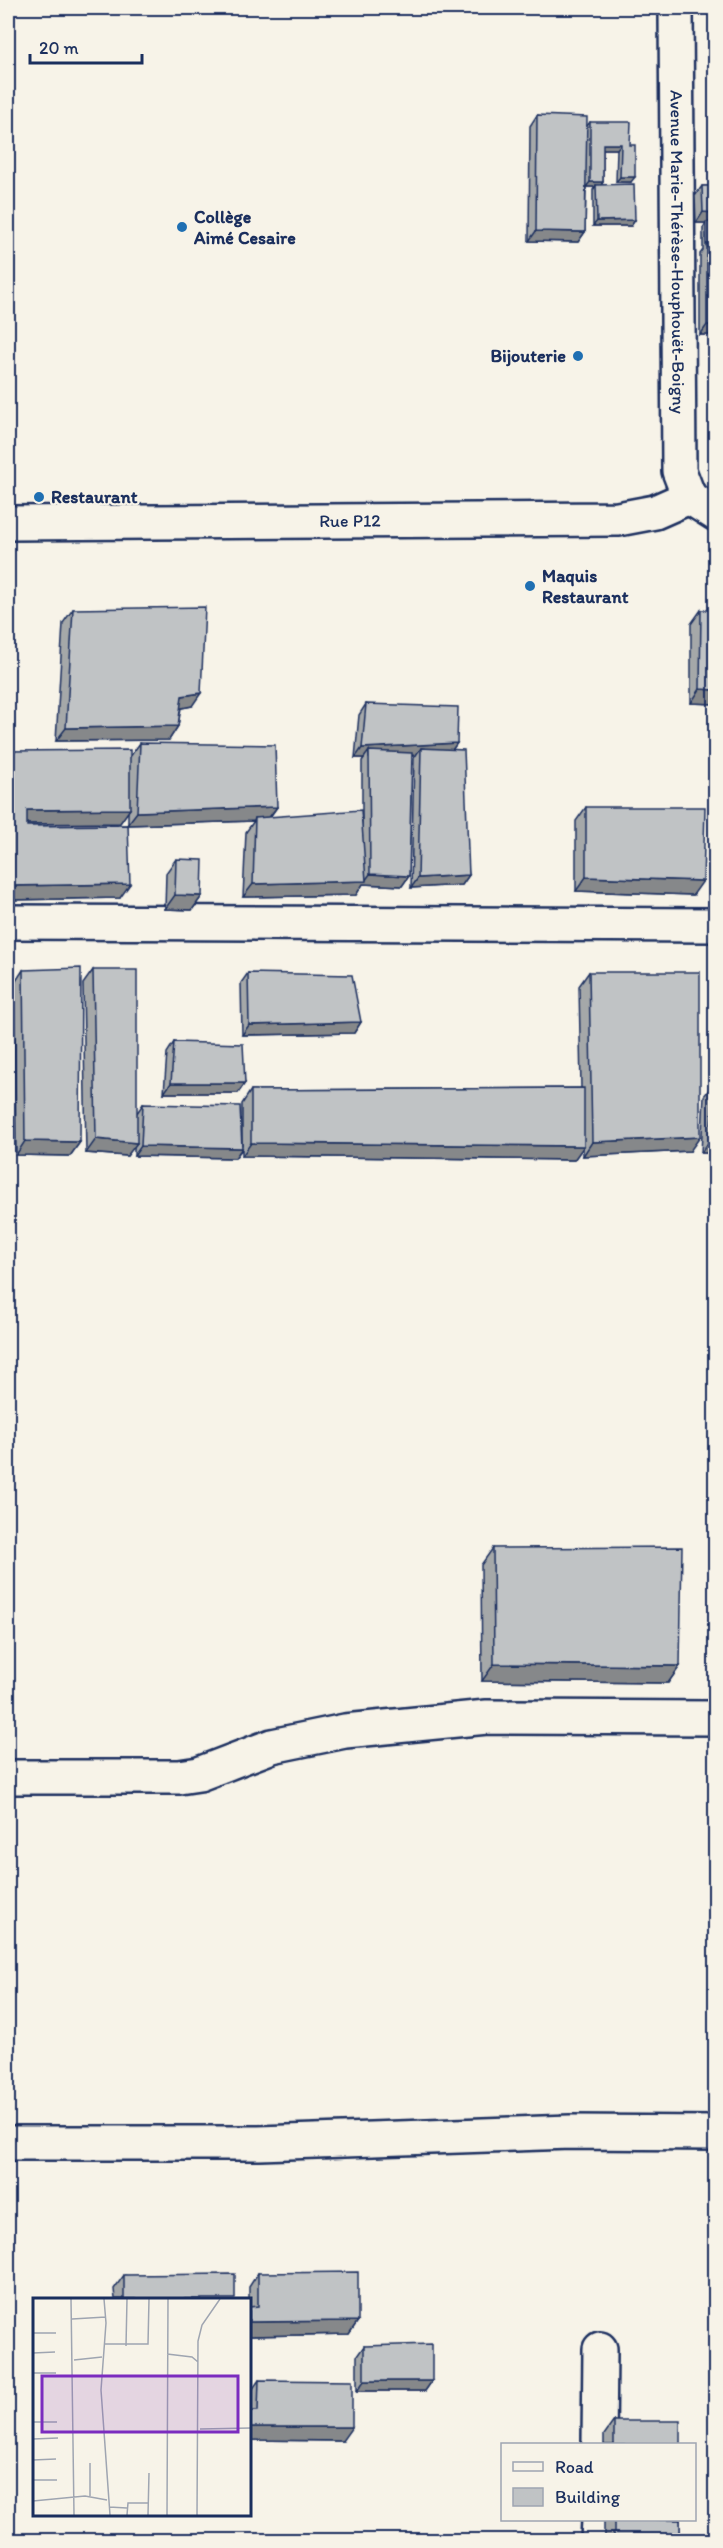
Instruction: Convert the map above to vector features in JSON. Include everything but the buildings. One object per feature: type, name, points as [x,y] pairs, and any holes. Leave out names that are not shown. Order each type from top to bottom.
[{"type":"street","name":"Avenue Marie-Thérèse-Houphouët-Boigny","points":[[676,8],[679,471],[689,497]]},
{"type":"street","points":[[689,497],[716,514]]},
{"type":"street","name":"Rue P12","points":[[8,523],[618,519],[655,512],[689,497]]},
{"type":"street","points":[[8,922],[716,924]]},
{"type":"street","points":[[8,1777],[179,1777],[199,1774],[272,1746],[345,1731],[487,1717],[716,1718]]},
{"type":"street","points":[[8,2143],[259,2143],[570,2132],[716,2133]]},
{"type":"street","points":[[599,2443],[600,2349]]},
{"type":"street","points":[[598,2521],[598,2541]]},
{"type":"place","name":"Collège Aimé Cesaire","points":[[182,227]]},
{"type":"place","name":"Bijouterie","points":[[578,356]]},
{"type":"place","name":"Restaurant","points":[[39,497]]},
{"type":"place","name":"Maquis Restaurant","points":[[530,586]]}]
